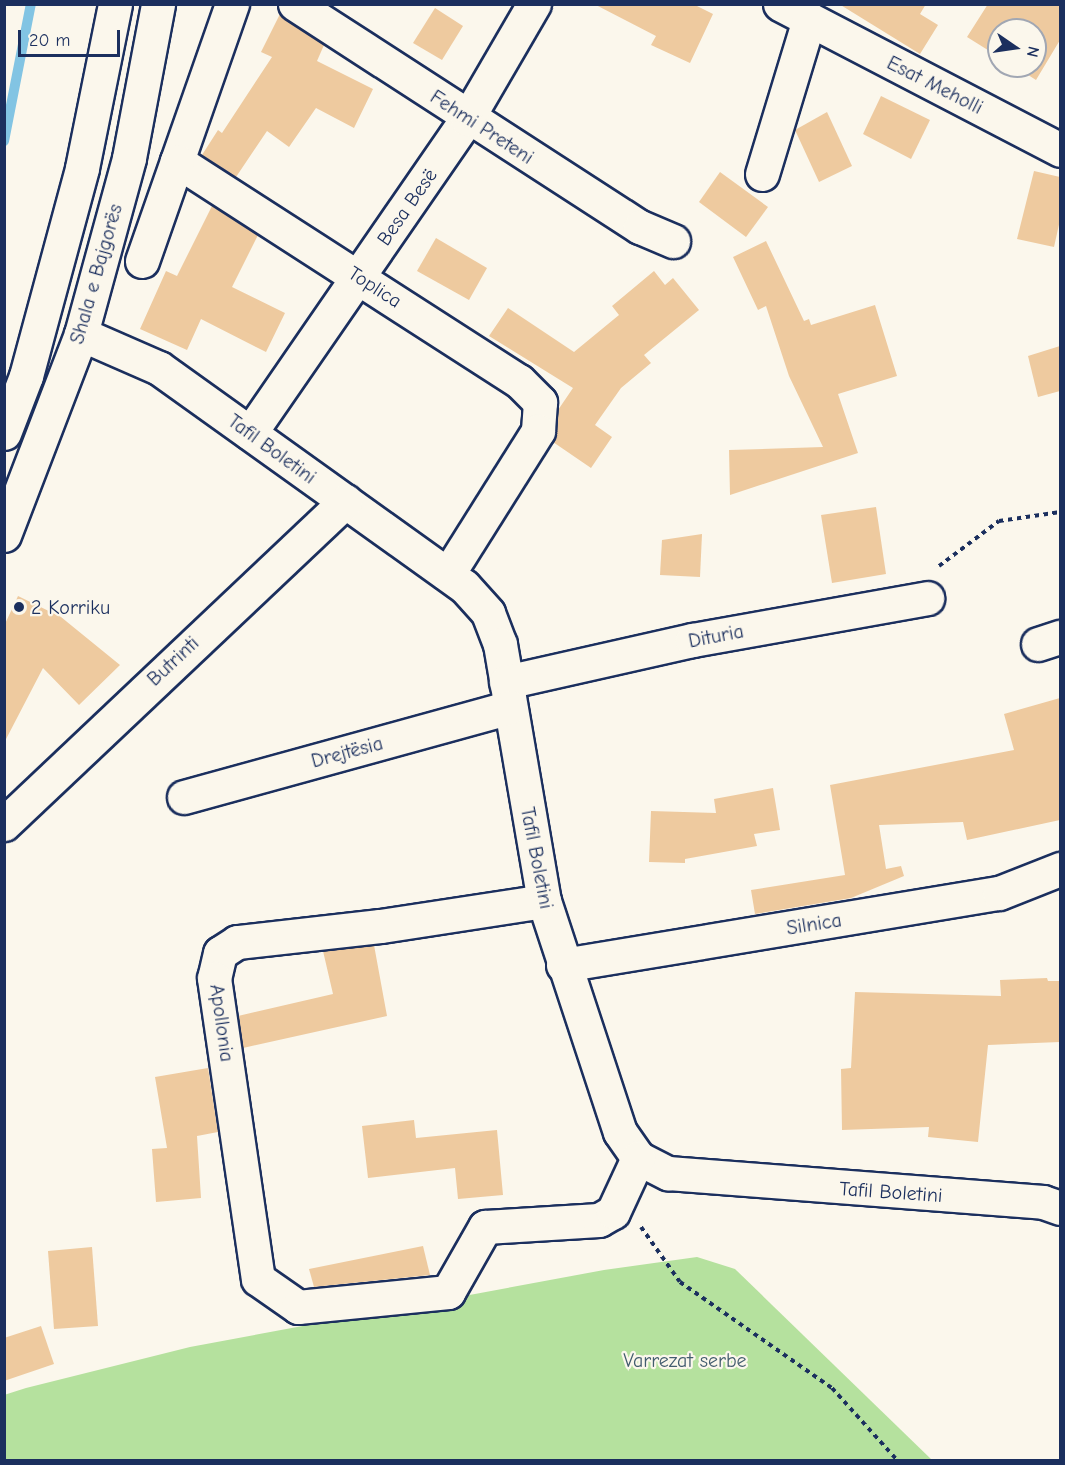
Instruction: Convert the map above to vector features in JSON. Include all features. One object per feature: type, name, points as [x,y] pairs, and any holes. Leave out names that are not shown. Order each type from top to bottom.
[{"type":"street","name":"Shala e Bajgorës","points":[[4,433],[26,376],[82,168],[115,4]]},
{"type":"street","name":"Shala e Bajgorës","points":[[4,535],[81,334],[129,158],[158,4]]},
{"type":"street","points":[[142,261],[232,4]]},
{"type":"street","name":"Fehmi Preteni","points":[[295,4],[467,118],[640,227],[673,241]]},
{"type":"street","name":"Besa Besë","points":[[250,433],[467,118],[534,4]]},
{"type":"street","name":"Esat Meholli","points":[[780,4],[1060,150]]},
{"type":"street","points":[[762,174],[809,19]]},
{"type":"street","name":"Toplica","points":[[177,161],[519,381],[540,402],[538,431],[448,574]]},
{"type":"street","name":"Tafil Boletini","points":[[81,334],[159,368],[448,574],[488,613],[500,644],[544,901],[563,965],[620,1132],[638,1158],[668,1173],[1043,1202],[1060,1208]]},
{"type":"street","points":[[26,376],[62,388]]},
{"type":"street","name":"Butrinti","points":[[4,824],[345,501]]},
{"type":"street","name":"Dituria","points":[[508,695],[692,640],[927,598]]},
{"type":"street","name":"Drejtësia","points":[[184,797],[508,695]]},
{"type":"street","name":"Silnica","points":[[563,965],[999,893],[1060,869]]},
{"type":"street","name":"Apollonia","points":[[544,901],[380,926],[237,942],[220,952],[214,978],[258,1279],[298,1307],[447,1292],[485,1227],[599,1221],[613,1212],[619,1197]]},
{"type":"street","points":[[619,1197],[638,1158]]},
{"type":"path","points":[[937,568],[999,521],[1060,512]]},
{"type":"path","points":[[619,1197],[680,1282],[832,1388],[897,1461]]},
{"type":"green space","name":"Varrezat serbe","points":[[697,1257],[735,1269],[932,1460],[5,1460],[4,1395],[26,1388],[190,1347],[604,1270]]},
{"type":"building","points":[[594,4],[693,4],[713,14],[690,63],[651,45],[656,36]]},
{"type":"building","points":[[839,4],[926,4],[920,14],[938,25],[920,54]]},
{"type":"building","points":[[988,4],[1060,4],[1060,40],[1047,62],[1047,18],[987,18],[987,50],[967,37]]},
{"type":"building","points":[[435,8],[463,26],[442,60],[413,43]]},
{"type":"building","points":[[280,14],[324,45],[317,61],[373,89],[354,128],[316,108],[289,147],[267,131],[236,177],[202,155],[218,130],[222,133],[272,57],[261,52]]},
{"type":"building","points":[[881,96],[930,120],[911,159],[863,134]]},
{"type":"building","points":[[827,112],[852,166],[819,182],[795,130]]},
{"type":"building","points":[[1034,171],[1060,177],[1060,220],[1054,247],[1017,239]]},
{"type":"building","points":[[720,172],[768,207],[746,237],[699,202]]},
{"type":"building","points":[[212,206],[258,235],[232,287],[285,313],[266,352],[201,319],[187,350],[140,329],[166,271],[177,276]]},
{"type":"building","points":[[436,238],[487,268],[469,300],[417,271]]},
{"type":"building","points":[[766,241],[804,321],[809,319],[811,325],[875,305],[897,376],[838,394],[858,453],[730,495],[729,450],[823,447],[789,376],[766,306],[758,310],[733,257]]},
{"type":"building","points":[[654,271],[665,285],[673,278],[699,310],[644,355],[651,363],[621,388],[595,425],[612,437],[591,468],[553,442],[558,410],[573,388],[489,336],[508,308],[574,352],[619,315],[612,306]]},
{"type":"building","points":[[1060,346],[1060,391],[1038,397],[1028,356]]},
{"type":"building","points":[[876,507],[886,574],[832,583],[821,515]]},
{"type":"building","points":[[702,534],[700,577],[660,575],[662,540]]},
{"type":"building","points":[[18,596],[61,617],[120,665],[79,705],[43,668],[4,743],[4,626]]},
{"type":"building","points":[[1060,698],[1060,820],[967,840],[963,822],[879,825],[886,869],[901,866],[904,876],[851,898],[755,914],[751,890],[845,875],[830,785],[1014,750],[1004,714]]},
{"type":"building","points":[[773,788],[780,830],[754,834],[757,846],[685,859],[685,863],[649,862],[651,811],[716,813],[714,799]]},
{"type":"building","points":[[374,945],[387,1016],[243,1048],[238,1016],[333,994],[323,951]]},
{"type":"building","points":[[1047,978],[1048,981],[1060,981],[1060,1042],[988,1045],[978,1142],[928,1137],[929,1127],[842,1130],[841,1069],[851,1068],[855,992],[1001,996],[1000,980]]},
{"type":"building","points":[[208,1068],[218,1132],[197,1136],[201,1198],[156,1202],[152,1149],[167,1148],[155,1077]]},
{"type":"building","points":[[414,1120],[416,1138],[497,1130],[503,1195],[458,1199],[455,1168],[368,1178],[362,1126]]},
{"type":"building","points":[[423,1246],[430,1275],[314,1287],[309,1269]]},
{"type":"building","points":[[92,1247],[98,1326],[54,1329],[48,1251]]},
{"type":"building","points":[[41,1326],[54,1364],[4,1381],[4,1338]]},
{"type":"waterway","points":[[4,141],[31,4]]},
{"type":"place","name":"2 Korriku","points":[[19,607]]}]
